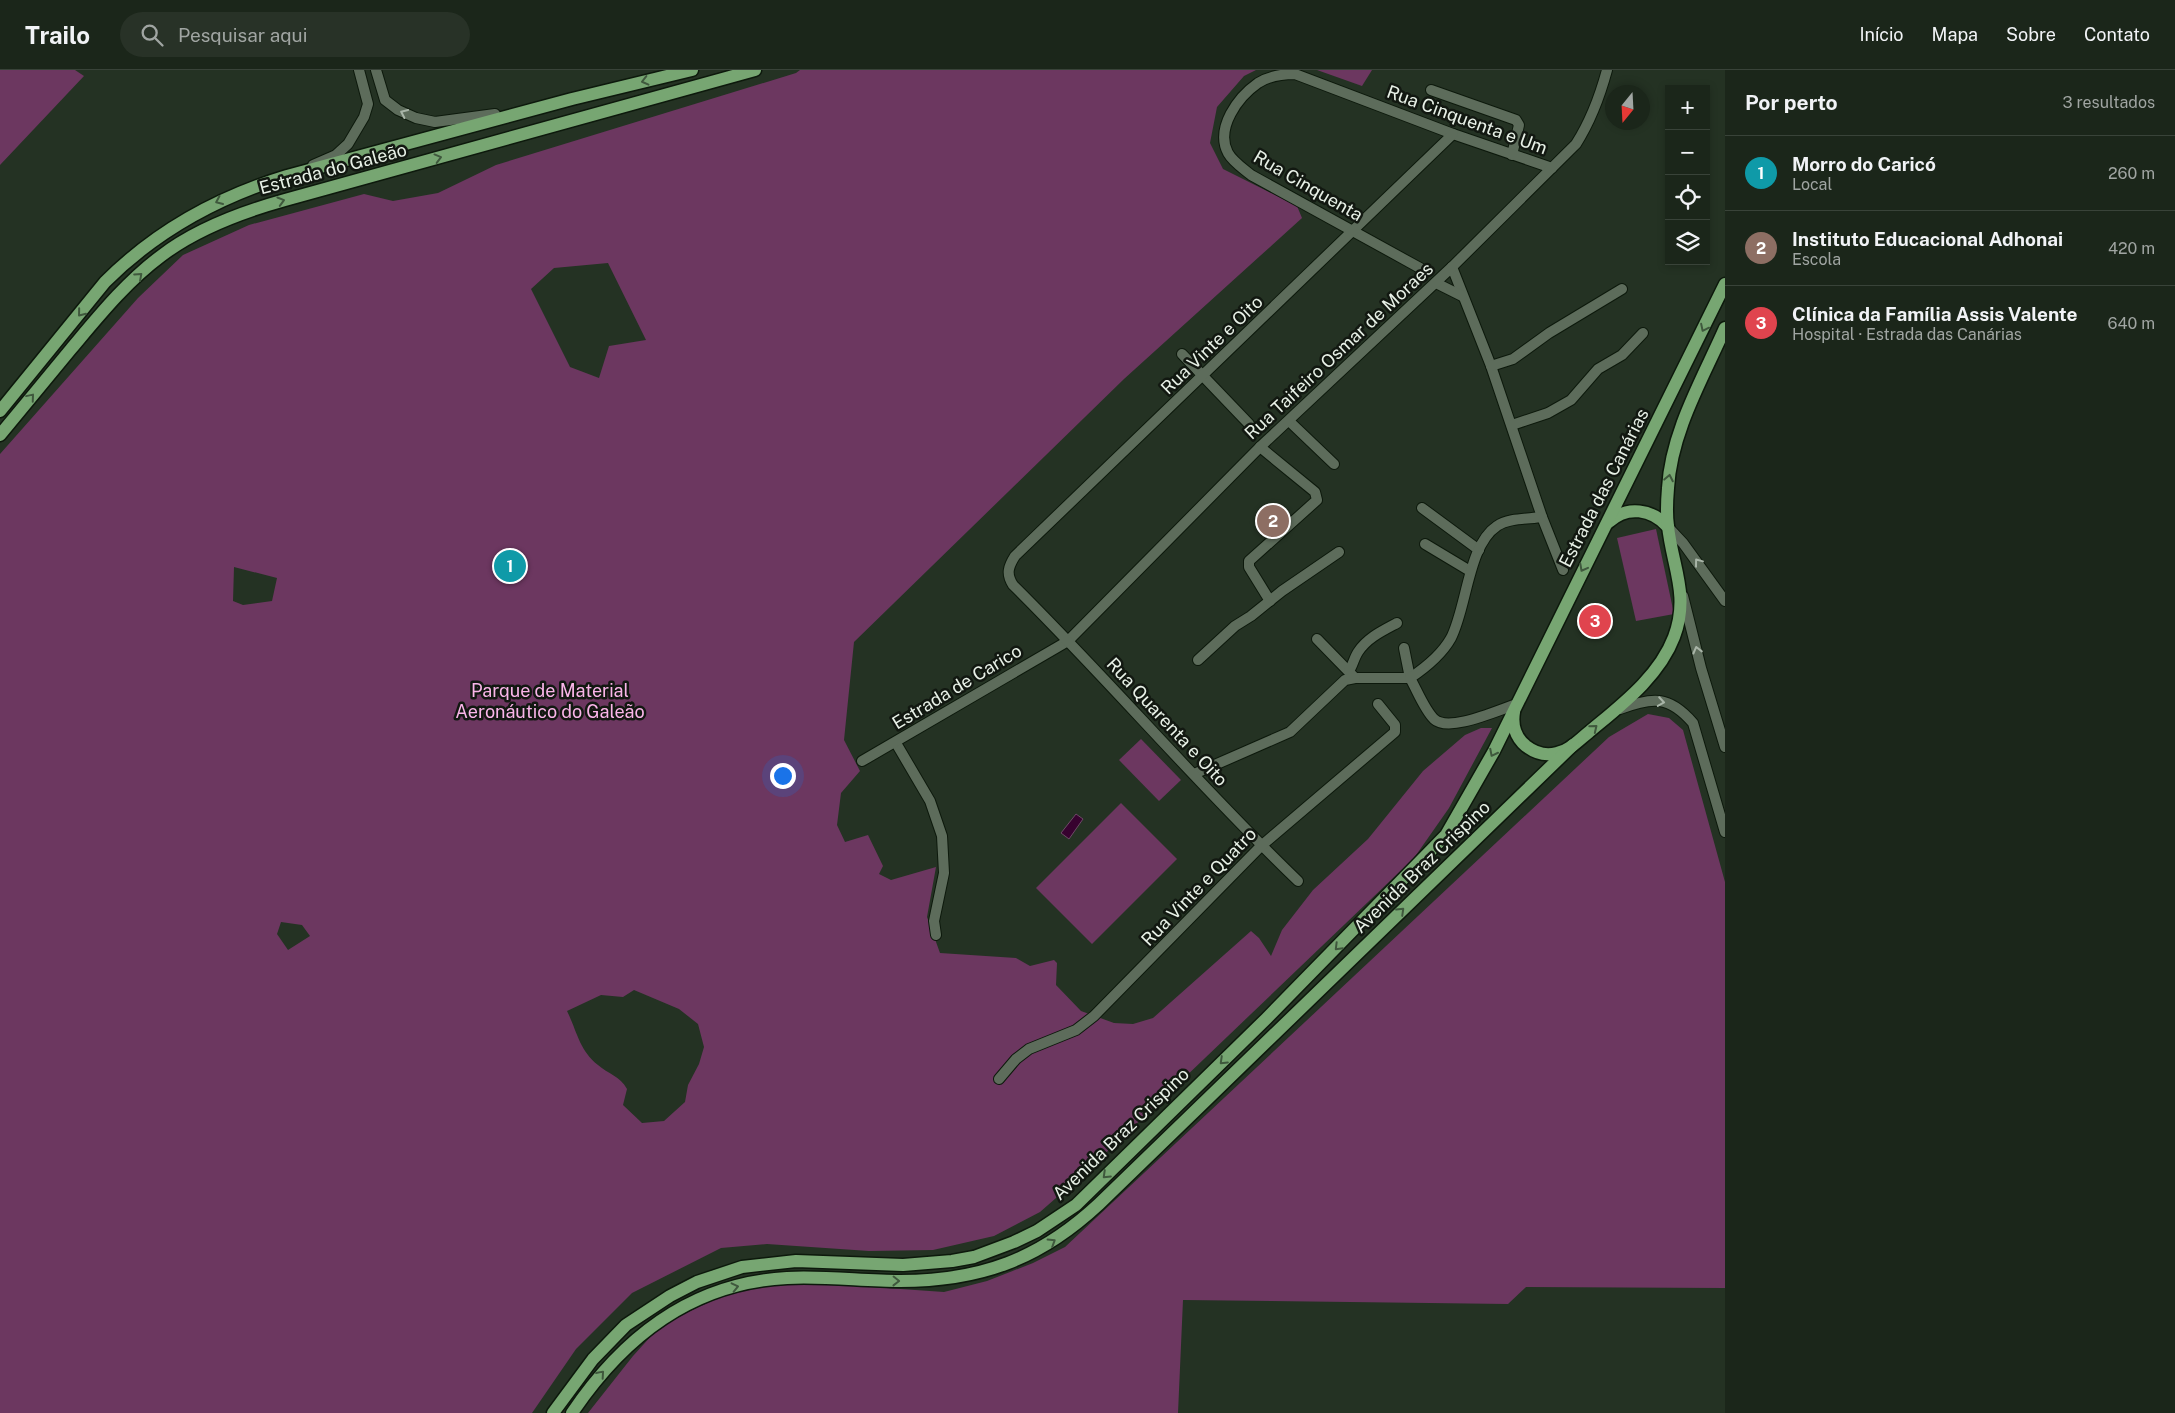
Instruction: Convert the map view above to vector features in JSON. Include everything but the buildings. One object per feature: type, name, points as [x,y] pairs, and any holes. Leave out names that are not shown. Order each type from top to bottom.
[{"type":"main road","name":"Estrada do Galeão","points":[[0,412],[105,282],[142,248],[203,208],[256,186],[287,176],[572,99],[692,70]]},
{"type":"main road","name":"Estrada do Galeão","points":[[0,435],[96,318],[121,292],[160,256],[200,233],[249,211],[276,202],[755,70]]},
{"type":"main road","name":"Estrada das Canárias","points":[[1516,706],[1725,284]]},
{"type":"main road","points":[[1516,706],[1514,728],[1523,744],[1539,753],[1557,754],[1573,745],[1614,711],[1649,676],[1666,652],[1674,636],[1679,614],[1681,586],[1668,527],[1668,486],[1683,421],[1725,328]]},
{"type":"main road","points":[[1606,525],[1620,514],[1638,510],[1655,515],[1668,527]]},
{"type":"main road","name":"Avenida Braz Crispino","points":[[553,1413],[593,1359],[626,1325],[670,1296],[697,1282],[742,1268],[796,1261],[903,1265],[952,1261],[1000,1248],[1037,1232],[1058,1219],[1076,1205],[1266,1019],[1446,835],[1468,798],[1516,706]]},
{"type":"main road","name":"Avenida Braz Crispino","points":[[572,1413],[611,1361],[653,1325],[675,1310],[723,1289],[787,1278],[899,1281],[951,1277],[1003,1265],[1030,1255],[1057,1239],[1080,1222],[1099,1204],[1573,745]]},
{"type":"street","points":[[287,176],[336,155],[358,131],[368,104],[359,70]]},
{"type":"street","points":[[376,70],[385,100],[398,110],[416,118],[435,122],[480,117],[572,99]]},
{"type":"street","name":"Rua Taifeiro Osmar de Moraes","points":[[1068,641],[1260,447],[1436,283],[1576,144],[1599,97],[1607,70]]},
{"type":"street","name":"Rua Cinquenta e Um","points":[[1258,83],[1273,76],[1295,74],[1453,134],[1552,168]]},
{"type":"street","name":"Rua Cinquenta","points":[[1258,83],[1239,101],[1228,119],[1225,138],[1228,154],[1251,175],[1420,268]]},
{"type":"street","points":[[1431,90],[1516,120],[1519,130],[1512,155]]},
{"type":"street","name":"Rua Vinte e Oito","points":[[1013,585],[1009,579],[1008,568],[1015,556],[1203,377],[1453,134]]},
{"type":"street","points":[[1452,267],[1491,366],[1542,517],[1563,570]]},
{"type":"street","points":[[1436,283],[1462,296]]},
{"type":"street","points":[[1491,366],[1513,359],[1549,333],[1622,289]]},
{"type":"street","points":[[1512,424],[1548,412],[1571,400],[1601,366],[1622,355],[1642,333]]},
{"type":"street","points":[[1182,354],[1249,424]]},
{"type":"street","points":[[1289,421],[1334,464]]},
{"type":"street","points":[[1260,447],[1315,492],[1317,500],[1249,561],[1249,567],[1270,601]]},
{"type":"street","points":[[1422,508],[1480,550]]},
{"type":"street","points":[[1317,639],[1352,674],[1410,678],[1436,657],[1451,638],[1464,602],[1470,571],[1484,537],[1498,525],[1542,517]]},
{"type":"street","points":[[1668,527],[1683,543],[1725,601]]},
{"type":"street","points":[[1425,544],[1470,571]]},
{"type":"street","points":[[1198,660],[1235,626],[1339,552]]},
{"type":"street","name":"Rua Quarenta e Oito","points":[[1013,585],[1261,846],[1298,881]]},
{"type":"street","points":[[1681,586],[1701,668],[1725,747]]},
{"type":"street","points":[[1194,774],[1290,732],[1352,674],[1357,654],[1368,641],[1377,633],[1397,623]]},
{"type":"street","name":"Estrada de Carico","points":[[862,761],[896,743],[1068,641]]},
{"type":"street","points":[[1404,648],[1410,678],[1432,716],[1444,724],[1458,723],[1516,706]]},
{"type":"street","points":[[1614,711],[1642,700],[1663,702],[1681,709],[1693,723],[1725,831]]},
{"type":"street","name":"Rua Vinte e Quatro","points":[[998,1079],[1016,1059],[1029,1049],[1076,1030],[1094,1016],[1261,846],[1395,732],[1395,725],[1378,704]]},
{"type":"street","points":[[896,743],[930,801],[942,836],[944,873],[934,921],[936,935]]},
{"type":"green space","points":[[0,70],[75,70],[84,76],[0,165]]},
{"type":"green space","name":"Parque de Material Aeronáutico do Galeão","points":[[800,70],[1256,70],[1244,76],[1217,107],[1210,143],[1223,169],[1297,206],[1302,218],[1124,379],[854,642],[844,740],[860,771],[841,793],[837,825],[845,842],[868,835],[883,866],[879,874],[891,880],[936,867],[927,917],[940,953],[1016,958],[1030,966],[1054,960],[1057,963],[1056,985],[1081,1011],[1114,1023],[1133,1024],[1153,1018],[1251,931],[1259,938],[1271,956],[1282,930],[1313,890],[1368,839],[1423,771],[1465,735],[1481,728],[1492,728],[1449,808],[1414,858],[1088,1170],[1040,1212],[994,1236],[933,1250],[869,1251],[767,1244],[721,1248],[632,1293],[576,1349],[532,1413],[0,1413],[0,454],[138,298],[183,255],[249,225],[364,194],[393,201],[438,193],[496,165],[796,73]],"holes":[[[608,263],[646,340],[609,346],[599,378],[570,367],[531,289],[554,268]],[[234,567],[277,578],[272,601],[243,605],[233,601]],[[281,922],[302,925],[310,936],[288,950],[277,934]],[[634,990],[679,1009],[698,1024],[704,1047],[699,1064],[688,1085],[685,1102],[664,1121],[642,1123],[623,1105],[627,1089],[621,1081],[598,1065],[582,1047],[567,1011],[601,995],[623,997]]]},
{"type":"green space","points":[[1317,70],[1372,70],[1362,86]]},
{"type":"green space","points":[[1656,529],[1674,614],[1636,621],[1617,538]]},
{"type":"green space","points":[[1648,714],[1669,718],[1683,730],[1725,882],[1725,1288],[1526,1287],[1508,1304],[1183,1300],[1178,1413],[588,1413],[633,1356],[662,1324],[731,1292],[800,1282],[944,1292],[987,1281],[1033,1263],[1065,1247],[1609,737]]},
{"type":"green space","points":[[1141,739],[1181,780],[1159,801],[1119,760]]},
{"type":"green space","points":[[1121,803],[1177,859],[1092,944],[1036,888]]},
{"type":"shaded area","points":[[1076,814],[1083,819],[1069,839],[1061,833]]},
{"type":"place","name":"Instituto Educacional Adhonai","points":[[1273,521]]},
{"type":"place","name":"Morro do Caricó","points":[[510,566]]},
{"type":"place","name":"Clínica da Família Assis Valente","points":[[1595,621]]}]
